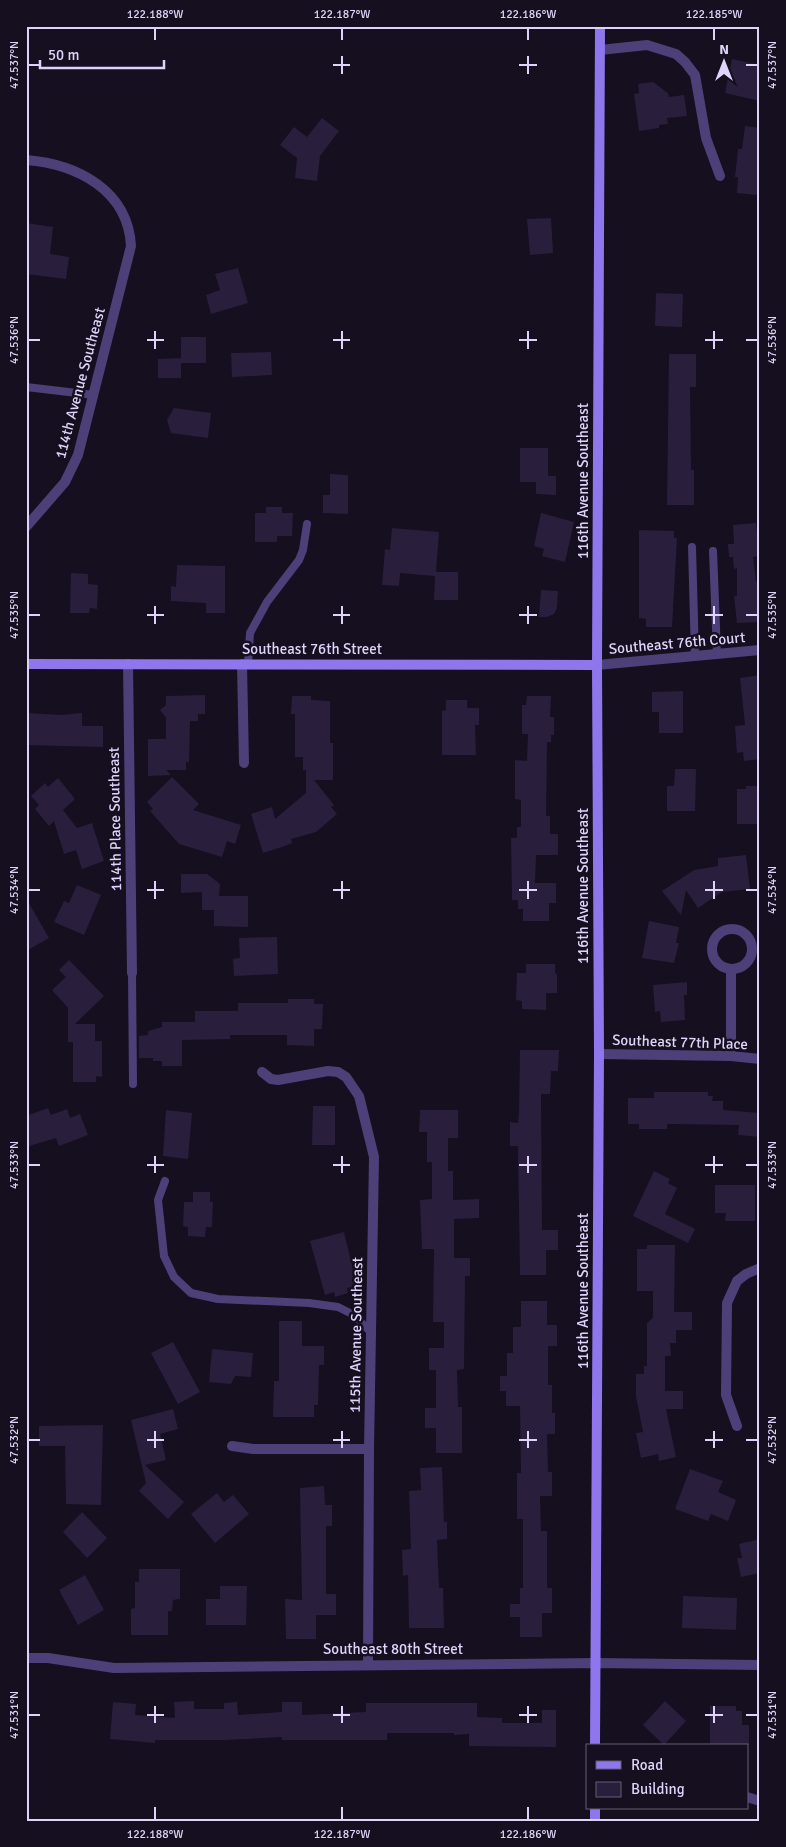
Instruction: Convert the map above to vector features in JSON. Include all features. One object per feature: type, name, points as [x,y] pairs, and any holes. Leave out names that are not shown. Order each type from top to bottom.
[{"type":"street","name":"116th Avenue Southeast","points":[[596,1744],[599,1054],[597,665],[600,26]]},
{"type":"street","points":[[600,50],[647,45],[676,54],[685,62],[694,75],[706,138],[720,176]]},
{"type":"street","name":"114th Avenue Southeast","points":[[26,160],[45,162],[66,168],[97,184],[118,204],[127,219],[131,246],[78,455],[65,482],[26,527]]},
{"type":"street","name":"Southeast 76th Court","points":[[597,665],[760,650]]},
{"type":"street","name":"Southeast 76th Street","points":[[26,664],[597,665]]},
{"type":"street","name":"114th Place Southeast","points":[[128,664],[132,973]]},
{"type":"street","points":[[244,763],[245,664]]},
{"type":"street","points":[[731,969],[731,1056]]},
{"type":"street","name":"Southeast 77th Place","points":[[599,1054],[731,1056],[760,1059]]},
{"type":"street","name":"115th Avenue Southeast","points":[[262,1072],[271,1079],[278,1080],[328,1071],[338,1072],[346,1077],[359,1096],[374,1157],[369,1449],[368,1664]]},
{"type":"street","points":[[737,1426],[726,1395],[727,1303],[737,1281],[746,1274],[760,1268]]},
{"type":"street","points":[[232,1446],[253,1449],[369,1449]]},
{"type":"street","name":"Southeast 80th Street","points":[[26,1658],[48,1658],[114,1668],[368,1664],[596,1663],[760,1665]]},
{"type":"lane","points":[[26,387],[94,395]]},
{"type":"lane","points":[[245,664],[250,633],[267,602],[299,560],[303,550],[307,524]]},
{"type":"lane","points":[[692,547],[695,656]]},
{"type":"lane","points":[[713,551],[717,654]]},
{"type":"lane","points":[[132,973],[132,1084]]},
{"type":"lane","points":[[165,1181],[158,1200],[164,1256],[174,1278],[191,1293],[218,1299],[309,1303],[338,1307],[352,1314],[371,1332]]},
{"type":"building","points":[[732,59],[760,65],[760,101],[725,93]]},
{"type":"building","points":[[653,82],[668,93],[669,97],[684,95],[687,116],[667,118],[668,124],[659,125],[659,128],[639,131],[634,94],[639,93],[638,84]]},
{"type":"building","points":[[322,118],[339,131],[320,156],[317,181],[295,178],[297,158],[280,145],[294,127],[307,137]]},
{"type":"building","points":[[745,126],[760,128],[760,183],[757,195],[737,193],[738,177],[735,177],[738,149],[742,149]]},
{"type":"building","points":[[551,218],[553,253],[530,255],[527,219]]},
{"type":"building","points":[[26,223],[53,227],[50,254],[69,257],[66,279],[26,274]]},
{"type":"building","points":[[238,268],[248,303],[211,314],[206,295],[220,290],[215,274]]},
{"type":"building","points":[[656,293],[683,294],[682,327],[655,326]]},
{"type":"building","points":[[181,337],[206,337],[206,363],[181,363]]},
{"type":"building","points":[[271,352],[272,375],[232,377],[231,353]]},
{"type":"building","points":[[669,354],[696,354],[696,387],[690,387],[691,470],[694,470],[694,505],[667,505]]},
{"type":"building","points":[[181,358],[181,378],[158,378],[158,359]]},
{"type":"building","points":[[174,408],[211,413],[208,438],[171,433],[167,420]]},
{"type":"building","points":[[520,448],[548,448],[548,476],[556,476],[556,495],[536,494],[536,482],[520,482]]},
{"type":"building","points":[[330,474],[348,475],[348,514],[323,513],[323,495],[330,495]]},
{"type":"building","points":[[266,507],[282,507],[282,513],[293,513],[292,536],[277,536],[277,542],[255,542],[255,513],[266,513]]},
{"type":"building","points":[[541,513],[574,522],[565,562],[542,556],[544,549],[534,546]]},
{"type":"building","points":[[756,523],[757,532],[760,532],[759,556],[753,557],[756,582],[760,582],[760,622],[737,623],[734,596],[737,596],[737,568],[734,569],[733,557],[729,557],[728,544],[734,544],[733,525]]},
{"type":"building","points":[[392,528],[439,532],[436,572],[458,572],[458,600],[434,600],[435,576],[400,573],[399,586],[382,585],[385,549],[390,550]]},
{"type":"building","points":[[639,530],[674,531],[674,538],[677,538],[672,627],[646,627],[646,619],[639,618]]},
{"type":"building","points":[[177,565],[225,566],[225,613],[206,613],[206,603],[171,601],[171,586],[176,587]]},
{"type":"building","points":[[71,573],[88,574],[88,584],[98,585],[97,609],[90,608],[89,613],[70,613]]},
{"type":"building","points":[[541,590],[558,591],[557,608],[554,614],[547,617],[539,617]]},
{"type":"building","points":[[760,675],[760,759],[744,761],[743,752],[737,753],[735,726],[745,725],[740,678]]},
{"type":"building","points":[[683,691],[683,733],[659,733],[659,712],[652,712],[652,692]]},
{"type":"building","points":[[205,695],[205,714],[198,714],[198,721],[190,721],[189,762],[186,762],[186,770],[166,770],[171,775],[148,776],[148,739],[166,739],[166,718],[160,710],[166,705],[166,696]]},
{"type":"building","points":[[292,696],[311,696],[311,700],[330,701],[330,743],[333,743],[333,780],[314,780],[334,805],[331,807],[337,814],[316,832],[291,839],[292,843],[263,853],[251,814],[272,807],[275,819],[306,793],[306,770],[303,770],[303,757],[295,757],[295,714],[291,714]]},
{"type":"building","points":[[527,696],[551,696],[550,717],[554,717],[554,735],[551,735],[551,742],[547,742],[546,816],[550,816],[550,834],[558,834],[558,855],[536,855],[535,883],[556,883],[556,903],[549,903],[549,921],[523,921],[523,909],[518,909],[518,900],[512,900],[511,838],[517,838],[517,827],[521,827],[521,800],[515,799],[515,760],[527,761],[528,734],[522,734],[522,705],[526,705]]},
{"type":"building","points":[[446,700],[467,700],[467,708],[479,708],[479,725],[475,725],[476,755],[442,755],[442,711],[446,710]]},
{"type":"building","points":[[26,713],[61,715],[82,713],[82,726],[103,726],[103,747],[26,745]]},
{"type":"building","points":[[675,769],[696,769],[695,811],[667,811],[667,786],[674,786]]},
{"type":"building","points":[[172,777],[199,804],[193,810],[241,825],[235,844],[227,841],[222,857],[179,844],[150,811],[153,809],[147,802]]},
{"type":"building","points":[[58,778],[75,799],[63,810],[77,828],[92,823],[104,861],[82,869],[76,850],[64,854],[54,821],[49,826],[35,809],[39,805],[31,796],[45,783],[48,787]]},
{"type":"building","points":[[746,786],[760,786],[760,824],[737,824],[737,789],[746,789]]},
{"type":"building","points":[[746,855],[750,889],[722,892],[698,908],[686,890],[681,915],[662,891],[694,870],[718,866],[718,858]]},
{"type":"building","points":[[181,874],[207,874],[220,884],[219,896],[248,896],[248,927],[214,926],[214,910],[202,910],[202,892],[181,893]]},
{"type":"building","points":[[77,885],[101,895],[84,935],[54,922],[64,901],[69,903]]},
{"type":"building","points":[[26,898],[49,938],[26,951]]},
{"type":"building","points":[[649,921],[679,927],[676,943],[679,943],[674,963],[642,958]]},
{"type":"building","points":[[277,937],[278,974],[234,976],[233,959],[240,958],[239,938]]},
{"type":"building","points":[[69,960],[104,996],[75,1024],[95,1024],[95,1041],[102,1041],[102,1077],[96,1076],[96,1082],[73,1082],[73,1042],[68,1042],[68,1008],[52,990],[66,977],[59,970]]},
{"type":"building","points":[[526,964],[555,964],[557,993],[546,993],[546,1010],[522,1009],[522,1001],[516,1000],[517,973],[526,973]]},
{"type":"building","points":[[687,982],[687,995],[684,995],[685,1020],[661,1022],[660,1011],[655,1012],[653,985]]},
{"type":"building","points":[[288,999],[314,999],[314,1004],[323,1004],[322,1029],[314,1029],[314,1046],[287,1045],[287,1035],[230,1035],[230,1039],[182,1040],[182,1066],[162,1066],[162,1061],[153,1061],[153,1058],[139,1058],[139,1036],[148,1035],[148,1031],[162,1027],[162,1022],[195,1022],[195,1011],[238,1011],[238,1003],[288,1003]]},
{"type":"building","points":[[520,1050],[559,1050],[558,1071],[551,1071],[550,1094],[541,1094],[542,1230],[558,1230],[558,1250],[546,1250],[546,1275],[520,1275],[518,1146],[510,1146],[510,1122],[518,1123]]},
{"type":"building","points":[[654,1092],[708,1092],[708,1096],[713,1096],[712,1101],[723,1101],[723,1110],[760,1113],[760,1137],[738,1135],[739,1125],[667,1124],[667,1129],[639,1129],[639,1124],[628,1124],[628,1098],[654,1098]]},
{"type":"building","points":[[313,1106],[335,1106],[335,1145],[312,1145]]},
{"type":"building","points":[[48,1108],[51,1115],[67,1109],[70,1118],[80,1114],[88,1135],[59,1146],[56,1138],[26,1147],[26,1116]]},
{"type":"building","points":[[166,1110],[192,1113],[188,1159],[163,1156]]},
{"type":"building","points":[[420,1110],[458,1110],[458,1138],[448,1138],[448,1171],[453,1171],[453,1200],[479,1199],[479,1218],[454,1219],[454,1258],[470,1258],[470,1276],[465,1276],[464,1369],[457,1370],[458,1407],[462,1407],[462,1453],[436,1453],[436,1428],[425,1428],[425,1408],[436,1408],[436,1370],[429,1370],[429,1348],[444,1348],[444,1322],[433,1322],[434,1249],[422,1249],[420,1200],[432,1199],[432,1162],[427,1162],[427,1132],[419,1132]]},
{"type":"building","points":[[654,1171],[670,1179],[668,1183],[677,1188],[665,1214],[695,1229],[688,1243],[633,1216]]},
{"type":"building","points":[[715,1185],[755,1185],[755,1221],[725,1221],[726,1213],[715,1213]]},
{"type":"building","points":[[193,1192],[210,1192],[210,1202],[213,1202],[212,1227],[206,1227],[205,1237],[188,1236],[188,1227],[183,1226],[184,1202],[193,1202]]},
{"type":"building","points":[[344,1232],[357,1286],[347,1288],[348,1293],[335,1297],[334,1292],[325,1295],[310,1241]]},
{"type":"building","points":[[647,1245],[675,1245],[674,1312],[692,1312],[692,1330],[676,1330],[676,1343],[670,1343],[671,1356],[665,1356],[665,1391],[683,1391],[683,1409],[666,1409],[676,1457],[659,1461],[658,1454],[641,1458],[636,1433],[643,1432],[636,1396],[636,1374],[644,1374],[644,1366],[647,1366],[647,1323],[653,1318],[653,1291],[637,1291],[637,1249],[647,1249]]},
{"type":"building","points":[[521,1301],[547,1301],[547,1325],[557,1325],[557,1346],[548,1346],[548,1385],[552,1385],[552,1413],[555,1413],[555,1434],[547,1434],[548,1472],[552,1472],[552,1496],[540,1496],[541,1531],[547,1531],[547,1588],[552,1588],[552,1613],[542,1613],[542,1637],[520,1637],[520,1617],[510,1617],[510,1604],[520,1604],[520,1588],[523,1588],[523,1519],[517,1519],[517,1473],[521,1473],[520,1406],[506,1406],[506,1391],[500,1391],[500,1376],[507,1376],[507,1353],[513,1353],[513,1327],[521,1327]]},
{"type":"building","points":[[279,1321],[302,1321],[302,1346],[324,1346],[324,1365],[319,1365],[318,1405],[314,1405],[314,1417],[273,1417],[274,1381],[279,1381]]},
{"type":"building","points":[[173,1342],[200,1392],[178,1404],[151,1353]]},
{"type":"building","points":[[212,1349],[253,1353],[251,1377],[235,1376],[231,1384],[209,1382]]},
{"type":"building","points":[[173,1409],[178,1429],[160,1434],[166,1460],[145,1465],[184,1502],[168,1519],[139,1491],[146,1483],[131,1420]]},
{"type":"building","points":[[103,1425],[101,1505],[66,1504],[65,1446],[39,1446],[39,1426]]},
{"type":"building","points":[[442,1467],[444,1522],[447,1522],[447,1539],[437,1540],[439,1588],[443,1588],[444,1628],[409,1628],[408,1575],[403,1576],[402,1550],[411,1549],[409,1491],[421,1490],[420,1468]]},
{"type":"building","points":[[690,1469],[723,1481],[718,1492],[736,1500],[728,1521],[711,1514],[708,1521],[675,1509]]},
{"type":"building","points":[[324,1486],[325,1505],[332,1505],[332,1526],[326,1526],[326,1594],[336,1594],[336,1615],[316,1615],[316,1639],[286,1639],[285,1599],[302,1600],[300,1488]]},
{"type":"building","points":[[217,1493],[224,1502],[233,1495],[249,1514],[215,1543],[191,1514]]},
{"type":"building","points":[[82,1512],[107,1538],[87,1558],[63,1532]]},
{"type":"building","points":[[760,1539],[760,1573],[741,1577],[737,1558],[742,1558],[739,1544]]},
{"type":"building","points":[[139,1569],[180,1569],[180,1599],[173,1600],[172,1611],[168,1611],[168,1635],[131,1635],[131,1609],[135,1608],[135,1582],[139,1582]]},
{"type":"building","points":[[85,1575],[104,1610],[78,1625],[59,1590]]},
{"type":"building","points":[[220,1586],[247,1586],[246,1625],[206,1625],[206,1599],[220,1599]]},
{"type":"building","points":[[683,1596],[737,1598],[736,1630],[682,1628]]},
{"type":"building","points":[[194,1701],[194,1709],[224,1709],[224,1703],[237,1702],[238,1715],[282,1712],[282,1702],[302,1702],[302,1715],[366,1712],[366,1703],[477,1703],[477,1717],[502,1718],[502,1723],[542,1723],[542,1710],[556,1710],[556,1747],[469,1746],[469,1734],[454,1735],[454,1733],[387,1733],[387,1740],[282,1740],[282,1737],[226,1740],[155,1740],[155,1743],[110,1739],[113,1702],[136,1704],[135,1715],[175,1718],[174,1702]]},
{"type":"building","points":[[665,1701],[686,1721],[665,1744],[643,1725]]},
{"type":"building","points":[[710,1706],[736,1706],[736,1711],[742,1711],[742,1725],[749,1725],[749,1745],[710,1744]]}]
